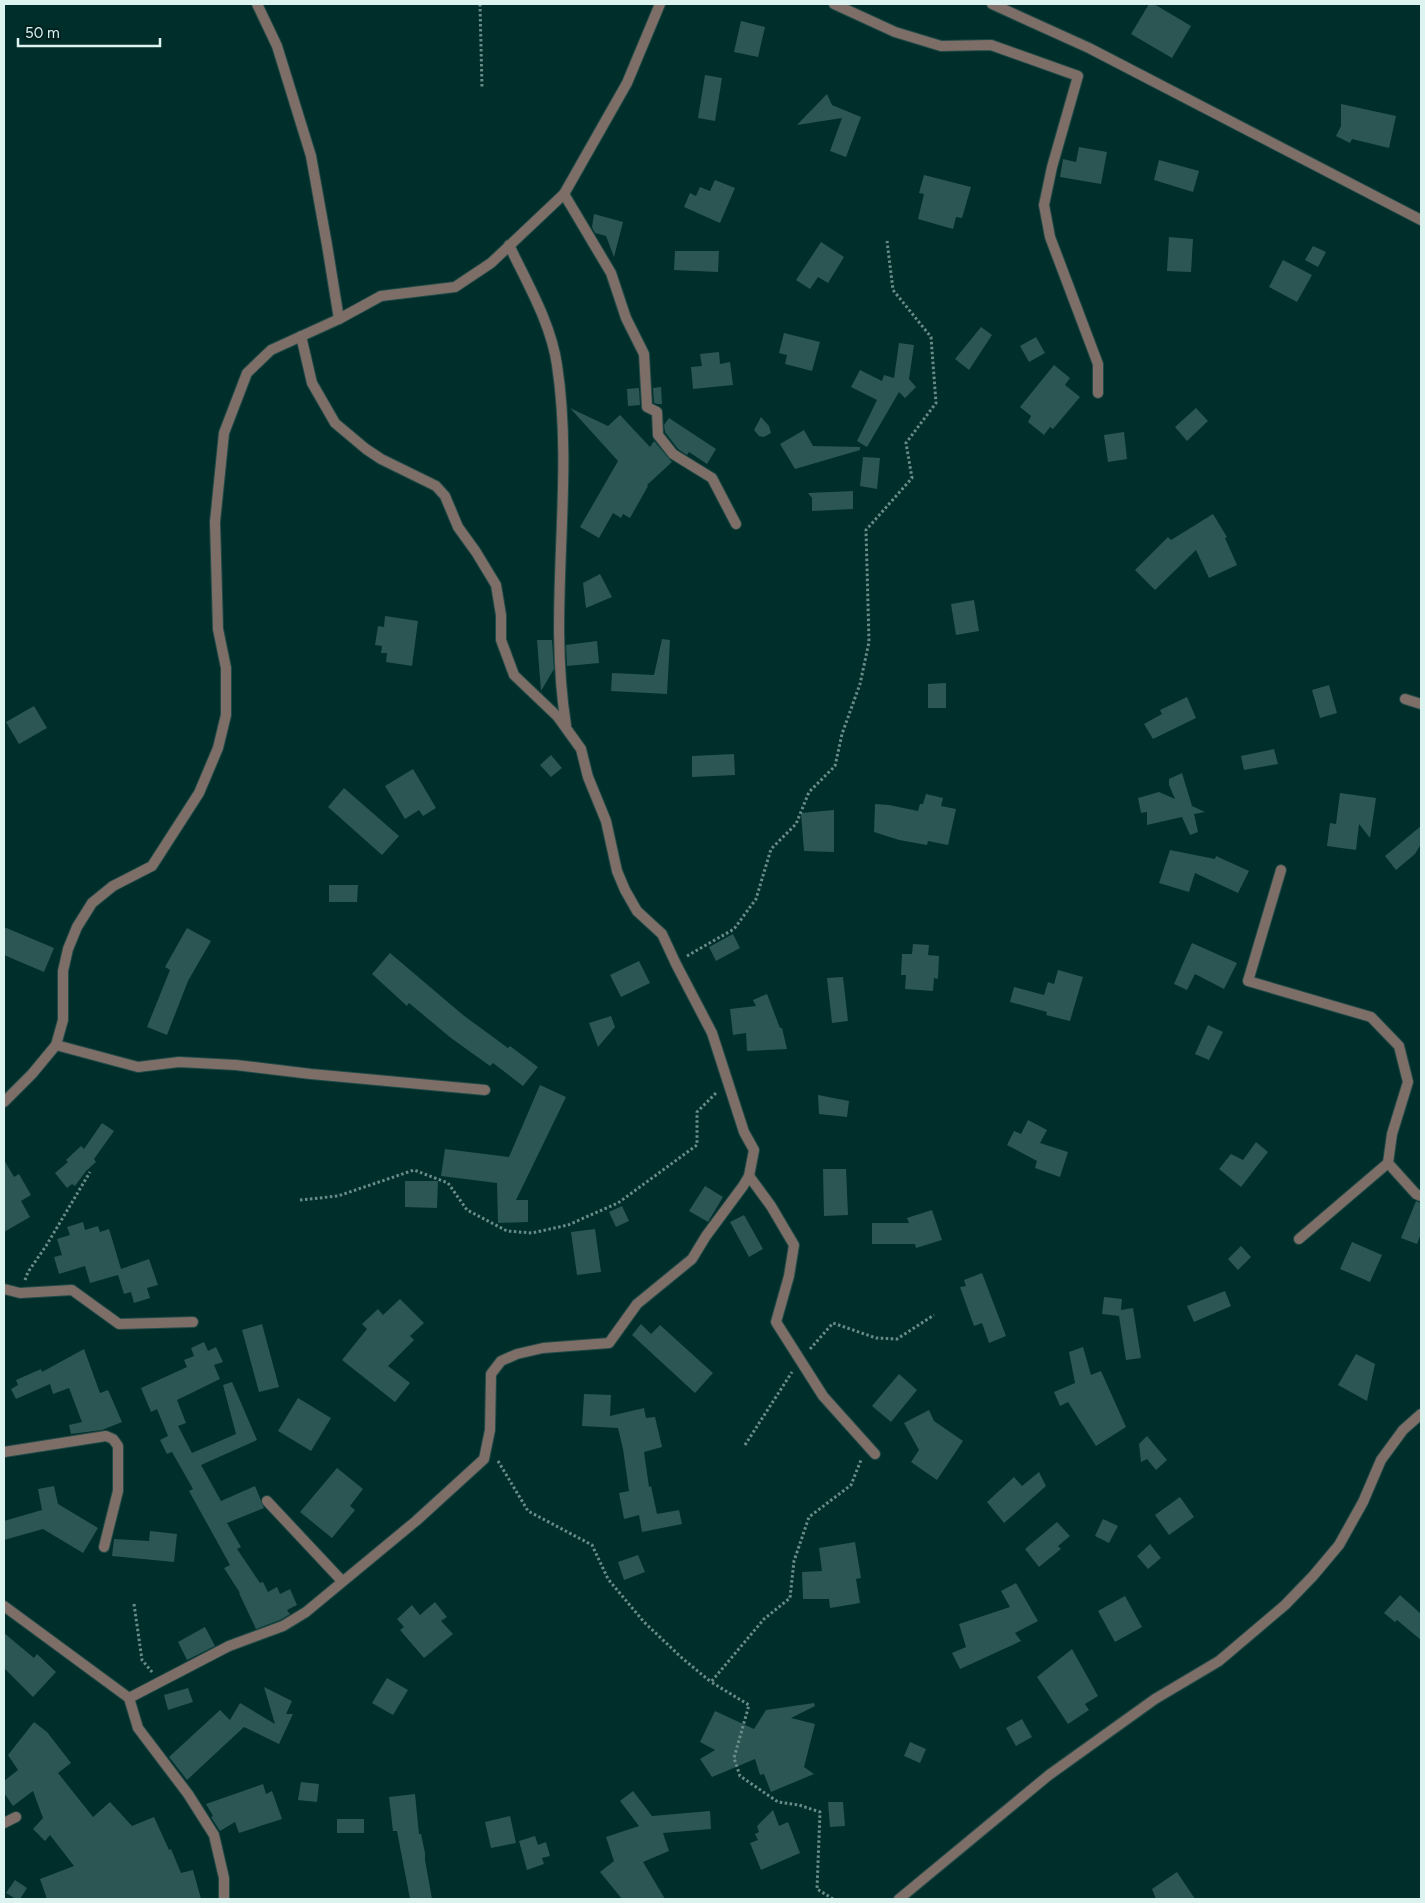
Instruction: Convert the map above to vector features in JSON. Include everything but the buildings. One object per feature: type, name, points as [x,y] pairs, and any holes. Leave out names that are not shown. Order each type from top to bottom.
[{"type":"street","points":[[257,4],[277,46],[311,156],[339,319]]},
{"type":"street","points":[[4,1102],[32,1074],[56,1045],[63,1020],[63,971],[68,950],[77,927],[92,902],[113,886],[152,866],[199,793],[218,748],[226,715],[226,668],[218,629],[215,522],[224,433],[247,373],[271,350],[339,319],[381,296],[455,287],[491,263],[564,194],[627,83],[660,4]]},
{"type":"street","points":[[834,4],[895,32],[941,46],[992,45],[1078,76],[1052,167],[1044,205],[1050,237],[1098,364],[1098,393]]},
{"type":"street","points":[[992,4],[1089,48],[1421,220]]},
{"type":"street","points":[[564,194],[611,273],[626,318],[644,354],[647,407],[658,412],[658,436],[673,454],[712,478],[736,524]]},
{"type":"street","points":[[509,245],[545,324],[557,363],[563,429],[559,593],[561,679],[567,729]]},
{"type":"street","points":[[129,1698],[229,1646],[283,1626],[306,1612],[416,1521],[484,1459],[490,1430],[491,1374],[501,1361],[517,1354],[543,1348],[609,1343],[637,1304],[692,1259],[749,1176],[754,1150],[744,1132],[712,1033],[662,934],[637,910],[624,890],[617,871],[606,821],[588,777],[581,749],[558,717],[514,676],[501,640],[501,615],[496,585],[458,527],[445,496],[436,486],[381,459],[366,449],[336,423],[312,383],[300,336]]},
{"type":"street","points":[[1405,699],[1421,704]]},
{"type":"street","points":[[1281,870],[1248,981],[1371,1017],[1399,1046],[1408,1082],[1392,1134],[1388,1163],[1299,1239]]},
{"type":"street","points":[[56,1045],[138,1067],[179,1062],[236,1065],[485,1090]]},
{"type":"street","points":[[1388,1163],[1416,1194],[1421,1196]]},
{"type":"street","points":[[749,1176],[771,1206],[794,1245],[789,1276],[776,1322],[823,1396],[875,1454]]},
{"type":"street","points":[[4,1289],[20,1292],[72,1290],[119,1324],[193,1322]]},
{"type":"street","points":[[899,1899],[1049,1775],[1155,1699],[1219,1661],[1285,1605],[1314,1576],[1338,1545],[1364,1502],[1381,1460],[1403,1430],[1421,1414]]},
{"type":"street","points":[[4,1452],[106,1436],[113,1439],[118,1446],[118,1491],[104,1547]]},
{"type":"street","points":[[267,1502],[342,1581]]},
{"type":"street","points":[[4,1606],[129,1698],[138,1728],[188,1794],[214,1835],[224,1878],[224,1899]]},
{"type":"street","points":[[4,1823],[16,1817]]},
{"type":"path","points":[[480,4],[482,88]]},
{"type":"path","points":[[676,964],[711,941],[734,929],[756,899],[772,849],[796,824],[808,792],[834,766],[842,734],[860,684],[869,642],[866,530],[912,478],[906,443],[936,403],[931,337],[893,290],[887,241]]},
{"type":"path","points":[[300,1200],[338,1196],[414,1170],[448,1183],[467,1210],[506,1231],[532,1233],[568,1224],[618,1203],[697,1145],[697,1112],[728,1082]]},
{"type":"path","points":[[20,1292],[28,1272],[46,1246],[90,1172]]},
{"type":"path","points":[[746,1445],[800,1360],[833,1322],[876,1338],[897,1339],[934,1315]]},
{"type":"path","points":[[711,1682],[764,1619],[790,1598],[794,1561],[809,1517],[851,1485],[868,1446]]},
{"type":"path","points":[[484,1459],[494,1455],[528,1511],[592,1545],[608,1579],[644,1622],[711,1682],[748,1705],[734,1758],[740,1776],[778,1802],[798,1805],[820,1812],[816,1889],[832,1899]]},
{"type":"path","points":[[134,1604],[142,1660],[160,1682]]}]
